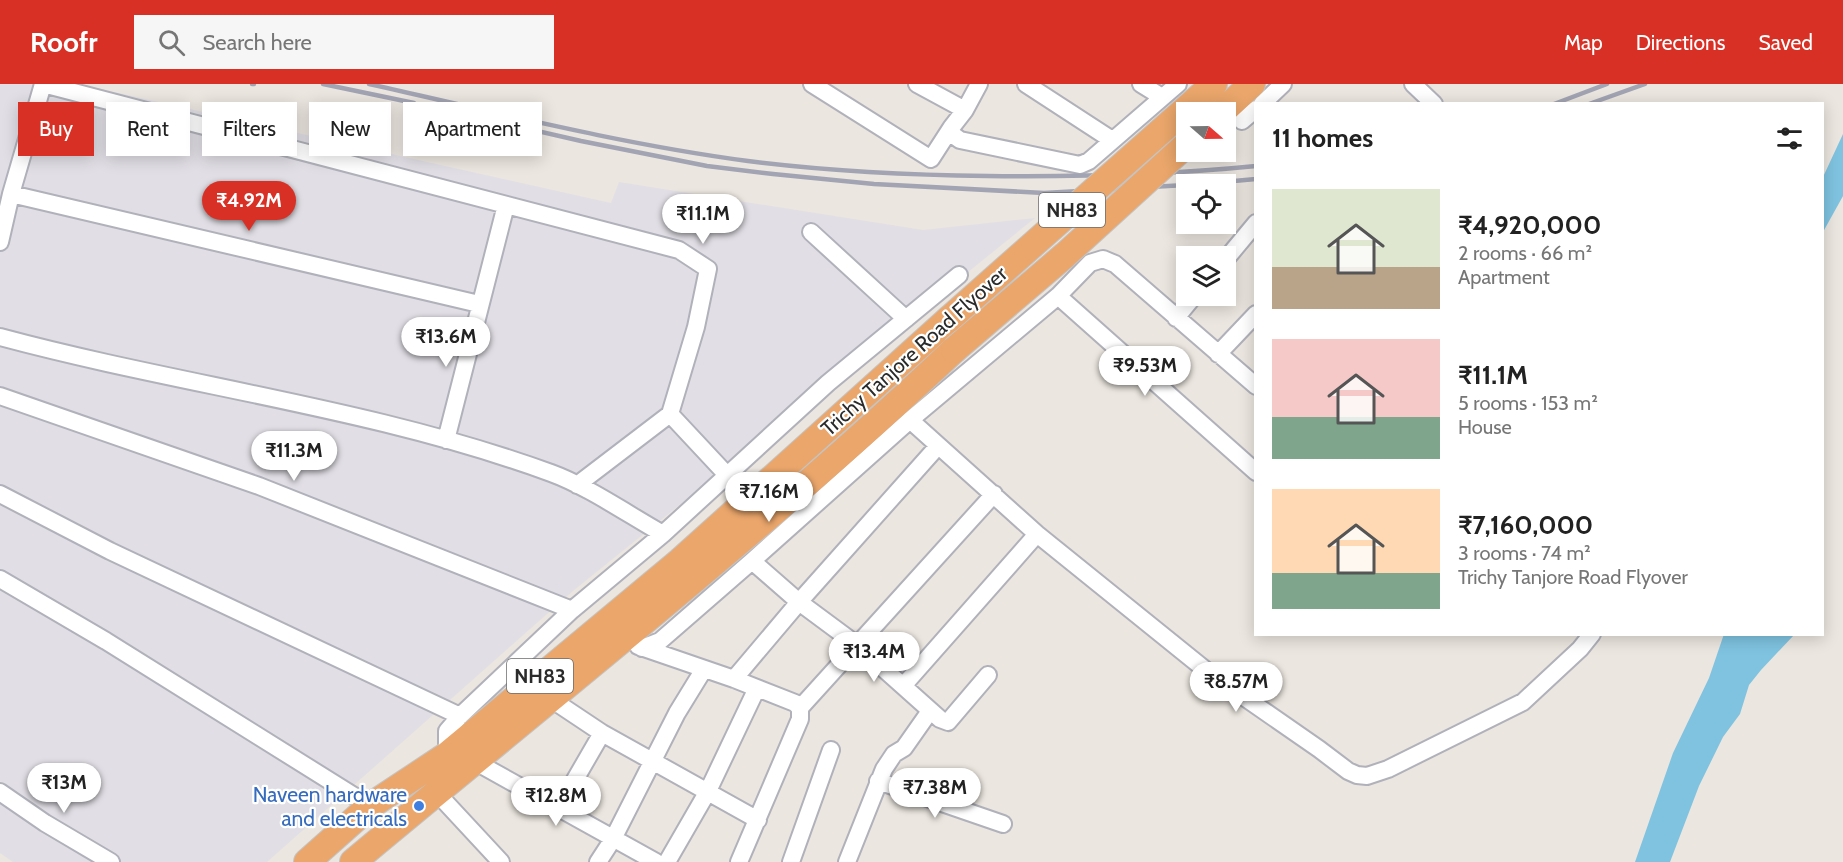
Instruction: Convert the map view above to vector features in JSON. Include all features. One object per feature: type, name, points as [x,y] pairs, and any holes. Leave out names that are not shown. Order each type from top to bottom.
[{"type":"highway","name":"Trichy Tanjore Road Flyover","points":[[370,806],[447,755],[471,720],[680,561],[1214,84]]},
{"type":"highway","points":[[1236,110],[1252,84]]},
{"type":"highway","name":"Trichy Tanjore Road Flyover","points":[[633,644],[661,609],[886,414],[954,350],[1065,255],[1176,154]]},
{"type":"highway","name":"NH83","points":[[352,862],[551,699],[633,644]]},
{"type":"highway","name":"NH83","points":[[307,862],[370,806]]},
{"type":"street","points":[[0,242],[11,194],[43,84],[679,250],[708,269],[696,327],[670,414],[577,485]]},
{"type":"street","points":[[812,84],[931,159],[965,110],[979,84]]},
{"type":"street","points":[[917,84],[965,110]]},
{"type":"street","points":[[1026,84],[1112,140]]},
{"type":"street","points":[[1142,84],[1162,98]]},
{"type":"street","points":[[951,128],[953,135],[960,140],[1080,165],[1089,161],[1178,84]]},
{"type":"street","points":[[1264,102],[1283,84]]},
{"type":"street","points":[[1413,84],[1432,102]]},
{"type":"street","points":[[1236,116],[1254,110]]},
{"type":"street","points":[[11,194],[480,304]]},
{"type":"street","points":[[446,440],[506,205]]},
{"type":"street","points":[[1236,247],[1254,226]]},
{"type":"street","points":[[811,232],[906,319]]},
{"type":"street","points":[[633,644],[660,641],[910,420],[1058,296],[1090,263],[1103,259],[1115,264],[1254,384]]},
{"type":"street","points":[[0,494],[110,551],[471,720],[572,610],[663,534],[828,383],[959,275]]},
{"type":"street","points":[[1058,296],[1254,470]]},
{"type":"street","points":[[1176,318],[1186,306]]},
{"type":"street","points":[[1218,354],[1254,317]]},
{"type":"street","points":[[0,336],[446,440],[553,474],[577,485],[663,534]]},
{"type":"street","points":[[0,396],[259,486],[572,610]]},
{"type":"street","points":[[670,414],[727,476]]},
{"type":"street","points":[[910,420],[1037,534],[1208,672],[1319,748],[1348,771],[1357,775],[1367,776],[1388,769],[1523,702],[1580,649],[1590,636]]},
{"type":"street","points":[[734,679],[799,602],[938,446]]},
{"type":"street","points":[[739,862],[800,719],[800,708],[994,494]]},
{"type":"street","points":[[903,686],[1037,534]]},
{"type":"street","points":[[753,561],[799,602],[857,645],[930,711],[948,722],[988,675]]},
{"type":"street","points":[[0,579],[106,641],[370,806]]},
{"type":"street","points":[[633,644],[734,679],[795,703],[800,708]]},
{"type":"street","points":[[598,862],[613,839],[677,713],[704,669]]},
{"type":"street","points":[[667,862],[708,791],[757,688]]},
{"type":"street","points":[[551,699],[602,733],[758,820]]},
{"type":"street","points":[[847,862],[878,781],[894,754],[904,748],[930,711]]},
{"type":"street","points":[[558,808],[602,733]]},
{"type":"street","points":[[791,862],[831,750]]},
{"type":"street","points":[[474,761],[656,862]]},
{"type":"street","points":[[878,781],[1003,824]]},
{"type":"street","points":[[0,792],[111,862]]},
{"type":"street","points":[[436,792],[501,862]]},
{"type":"shaded area","points":[[0,84],[78,84],[159,102],[106,102],[106,156],[190,156],[190,109],[202,112],[202,156],[297,156],[297,133],[309,136],[309,156],[391,156],[391,154],[611,203],[619,182],[923,230],[1035,218],[573,591],[267,862],[13,862],[0,853],[0,787],[2,783],[0,781]]},
{"type":"water","points":[[1843,134],[1843,196],[1824,230],[1824,175]]},
{"type":"water","points":[[1723,636],[1793,636],[1749,685],[1740,714],[1723,737],[1699,786],[1670,862],[1635,862],[1673,753],[1709,678]]},
{"type":"railway","points":[[323,84],[409,102]]},
{"type":"railway","points":[[369,84],[652,146],[748,161],[808,167],[928,175],[1055,176],[1122,175],[1254,166]]},
{"type":"railway","points":[[1559,102],[1607,84]]},
{"type":"railway","points":[[1595,102],[1645,84]]},
{"type":"railway","points":[[542,132],[707,166],[874,184],[1044,193],[1176,186]]},
{"type":"railway","points":[[1236,181],[1254,179]]},
{"type":"place","name":"Naveen hardware and electricals","points":[[419,806]]}]
